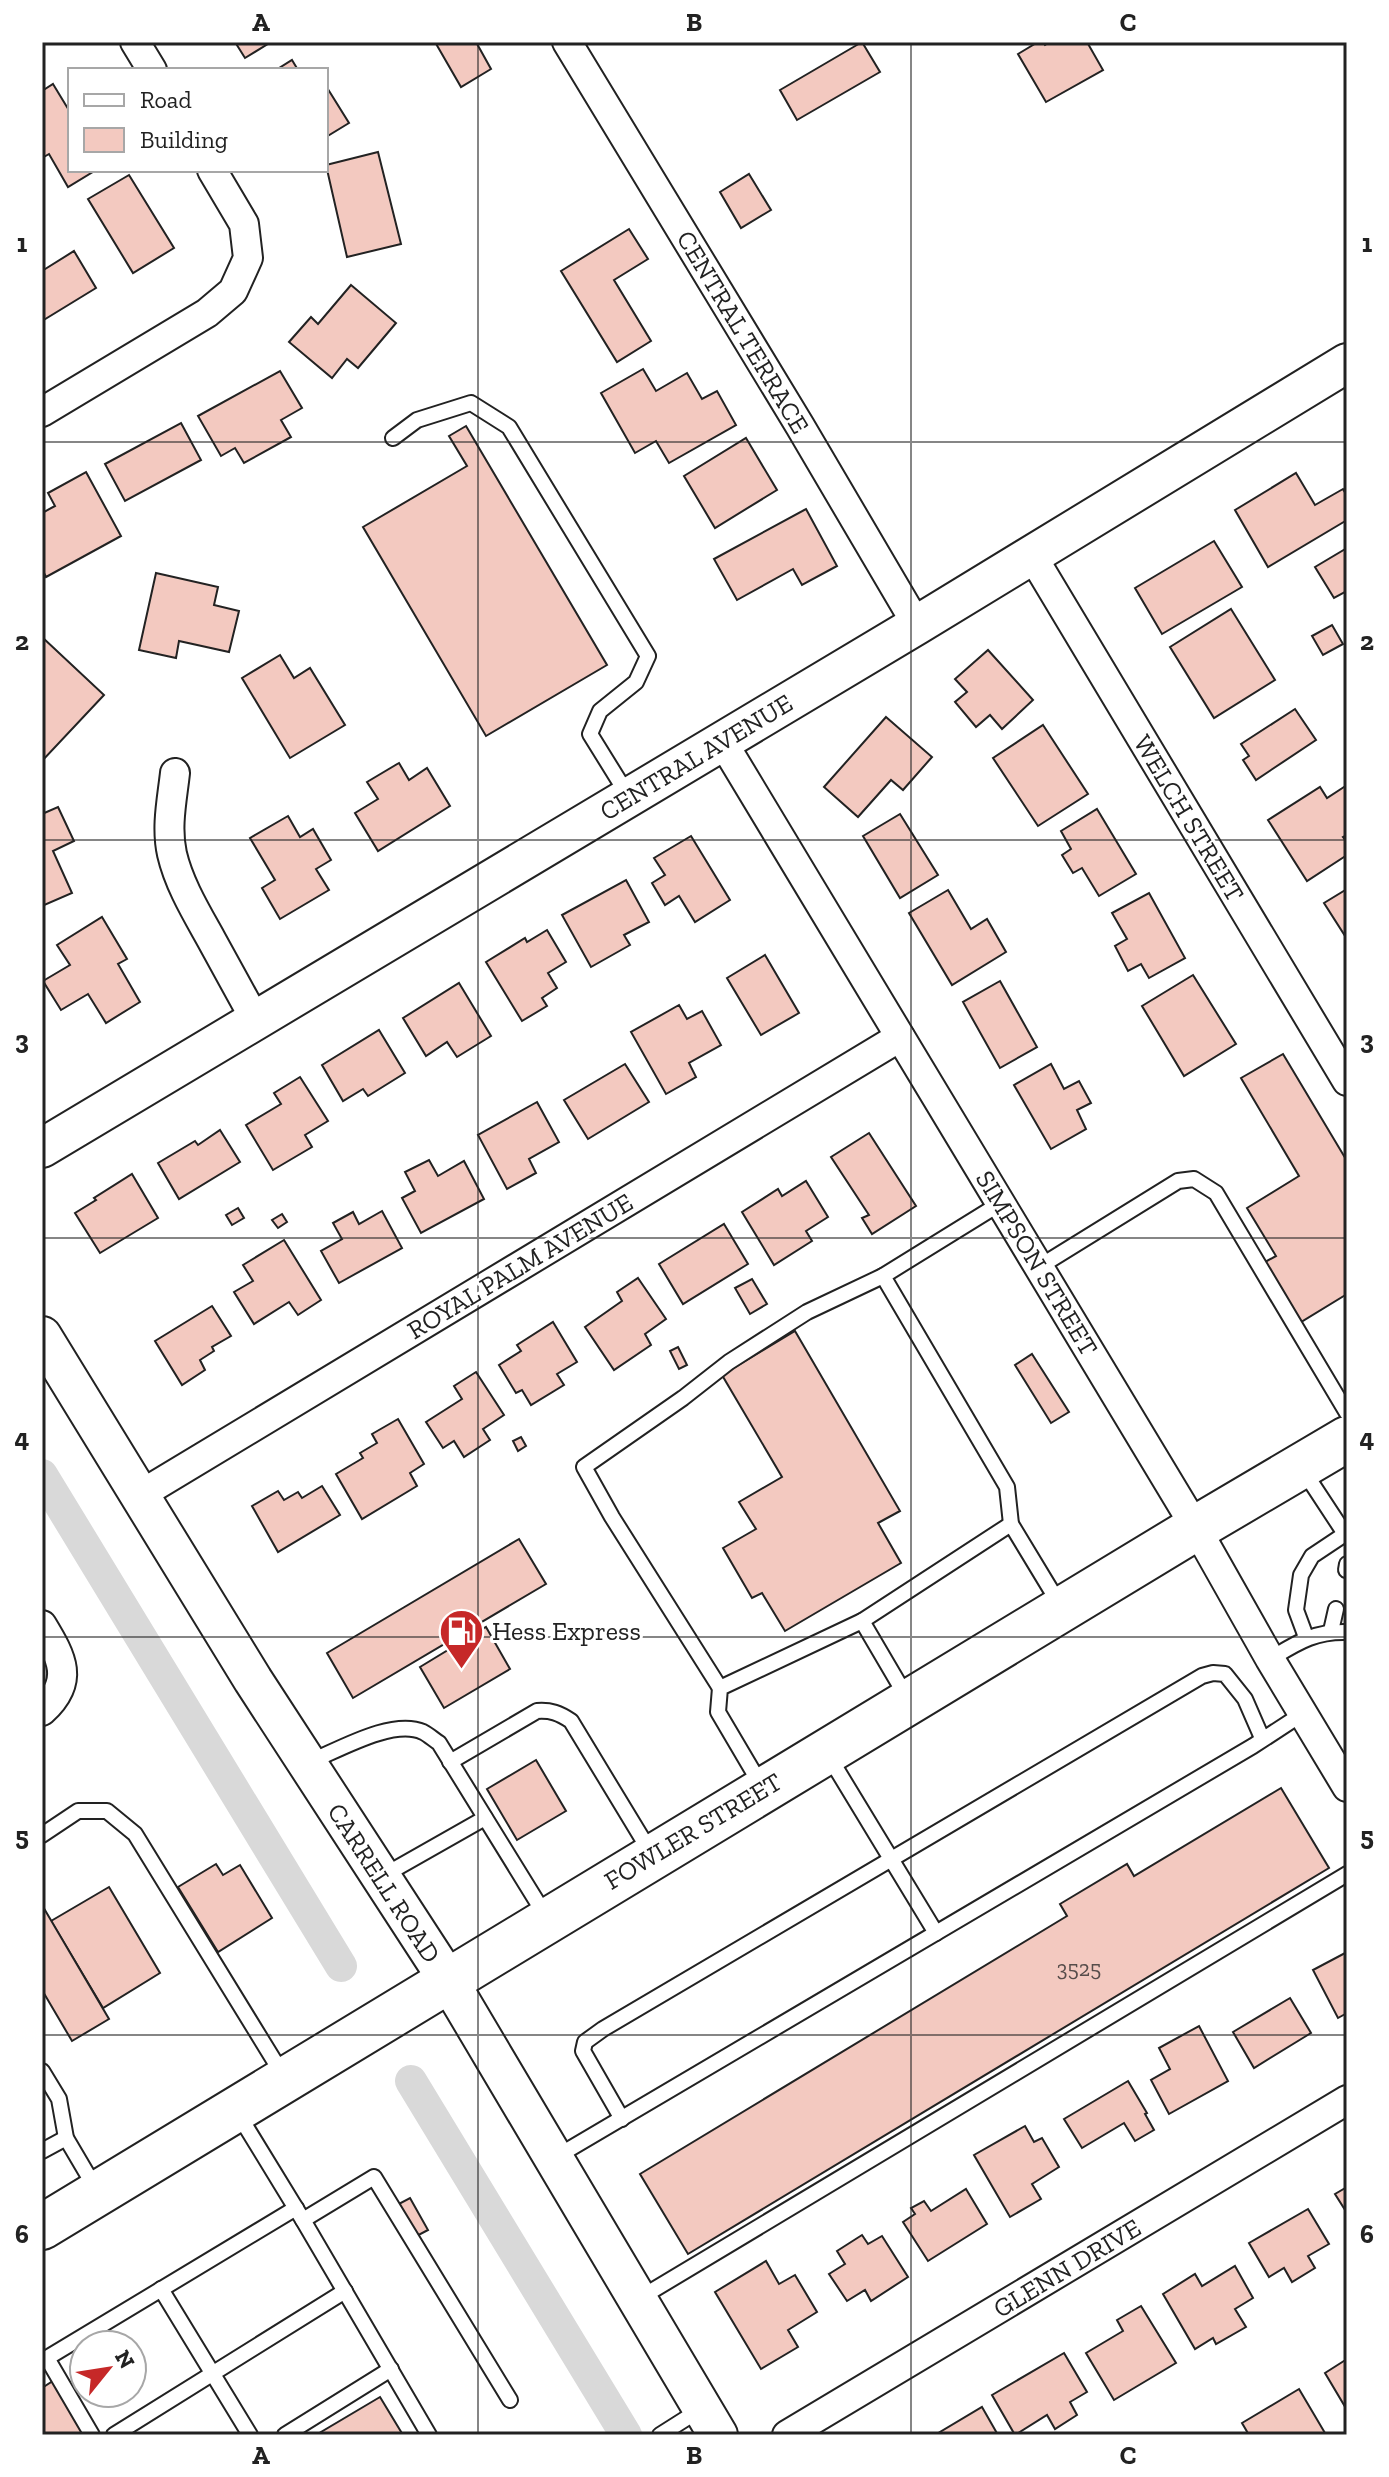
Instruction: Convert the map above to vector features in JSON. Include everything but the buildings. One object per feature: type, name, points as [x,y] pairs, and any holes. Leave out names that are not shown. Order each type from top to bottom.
[{"type":"main road","name":"FOWLER STREET","points":[[42,2227],[1062,1608],[1347,1439]]},
{"type":"street","points":[[135,42],[151,68]]},
{"type":"street","name":"CENTRAL TERRACE","points":[[567,42],[917,625]]},
{"type":"street","points":[[42,412],[207,313],[233,291],[248,258],[244,224],[213,172]]},
{"type":"street","name":"CENTRAL AVENUE","points":[[42,1148],[917,625],[1347,363]]},
{"type":"street","name":"WELCH STREET","points":[[1031,554],[1347,1081]]},
{"type":"street","name":"SIMPSON STREET","points":[[722,741],[1196,1528],[1347,1787]]},
{"type":"street","points":[[175,773],[170,834],[178,875],[256,1021]]},
{"type":"street","name":"ROYAL PALM AVENUE","points":[[140,1495],[900,1037]]},
{"type":"street","name":"CARRELL ROAD","points":[[42,1336],[253,1680],[448,1980],[709,2422]]},
{"type":"street","points":[[42,1625],[60,1657],[63,1680],[60,1691],[42,1711]]},
{"type":"street","name":"GLENN DRIVE","points":[[787,2435],[1347,2100]]},
{"type":"lane","points":[[393,438],[417,420],[471,403],[509,427],[648,656],[636,682],[600,711],[590,734],[629,797]]},
{"type":"lane","points":[[1039,1267],[1178,1181],[1194,1179],[1216,1193],[1347,1413]]},
{"type":"lane","points":[[764,1789],[718,1712],[720,1688],[584,1467],[729,1362],[794,1320],[883,1276],[1001,1203]]},
{"type":"lane","points":[[883,1276],[1007,1487],[1011,1524],[1062,1608]]},
{"type":"lane","points":[[1301,1466],[1346,1535],[1312,1556],[1301,1575],[1296,1610],[1306,1637]]},
{"type":"lane","points":[[720,1688],[862,1621],[1011,1524]]},
{"type":"lane","points":[[1331,1631],[1336,1609]]},
{"type":"lane","points":[[862,1621],[909,1701]]},
{"type":"lane","points":[[1270,1659],[1306,1637],[1331,1631],[1347,1632]]},
{"type":"lane","points":[[622,2119],[588,2062],[583,2051],[585,2042],[891,1859],[1202,1676],[1225,1674],[1240,1692],[1262,1738]]},
{"type":"lane","points":[[450,1762],[537,1711],[549,1710],[561,1714],[571,1721],[652,1856]]},
{"type":"lane","points":[[553,2159],[1253,1746],[1302,1714]]},
{"type":"lane","points":[[307,1763],[385,1730],[404,1728],[422,1732],[439,1743],[548,1920]]},
{"type":"lane","points":[[825,1752],[936,1933]]},
{"type":"lane","points":[[42,1835],[78,1811],[107,1811],[135,1834],[285,2079]]},
{"type":"lane","points":[[381,1877],[485,1818]]},
{"type":"lane","points":[[636,2301],[1347,1874]]},
{"type":"lane","points":[[42,2071],[59,2099],[66,2138],[98,2193]]},
{"type":"lane","points":[[235,2109],[429,2435]]},
{"type":"lane","points":[[42,2151],[66,2138]]},
{"type":"lane","points":[[92,2435],[44,2360],[161,2289],[374,2177],[510,2400]]},
{"type":"lane","points":[[161,2289],[250,2435]]},
{"type":"lane","points":[[114,2435],[345,2291]]},
{"type":"lane","points":[[285,2435],[391,2369]]},
{"type":"lane","points":[[660,2435],[709,2422]]},
{"type":"waterway","points":[[42,1475],[341,1966]]},
{"type":"waterway","points":[[411,2081],[626,2435]]},
{"type":"place","name":"Hess Express","points":[[461,1670]]}]
